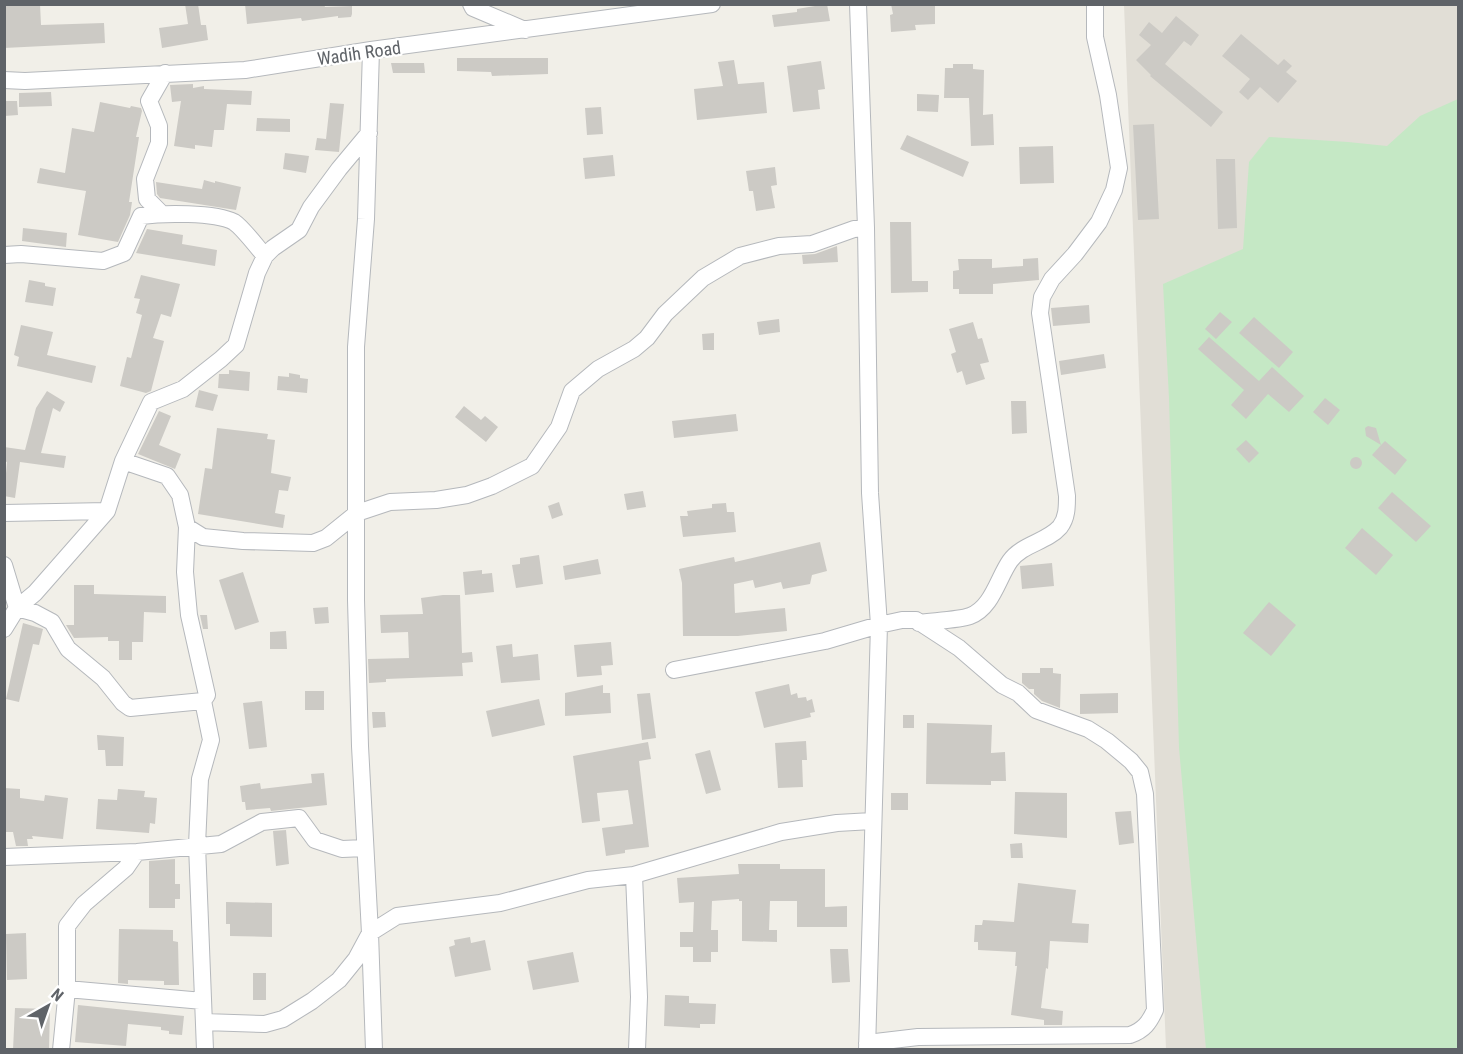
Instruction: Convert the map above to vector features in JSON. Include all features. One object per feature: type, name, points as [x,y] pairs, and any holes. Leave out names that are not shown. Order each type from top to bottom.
[{"type":"street","points":[[471,4],[473,8],[525,30]]},
{"type":"street","name":"Wadih Road","points":[[4,80],[25,81],[245,70],[371,50],[712,4]]},
{"type":"street","points":[[674,670],[825,641],[879,625],[902,620],[915,620],[959,648],[1002,685],[1018,693],[1036,710],[1088,729],[1107,741],[1131,761],[1140,772],[1146,794],[1155,1010],[1149,1022],[1141,1031],[1130,1035],[918,1037],[867,1046],[879,625],[870,493],[866,228],[858,4]]},
{"type":"street","points":[[919,623],[970,616],[980,609],[991,598],[998,580],[1012,558],[1059,528],[1066,517],[1066,485],[1040,313],[1042,297],[1052,279],[1075,254],[1099,222],[1114,190],[1119,168],[1108,95],[1095,37],[1095,4]]},
{"type":"street","points":[[371,50],[366,219],[356,347],[356,612],[374,1050]]},
{"type":"street","points":[[162,213],[147,199],[145,179],[159,143],[159,126],[149,101],[165,73]]},
{"type":"street","points":[[4,629],[17,609],[35,593],[107,511],[123,461],[151,402],[183,389],[236,345],[257,273],[265,256],[299,230],[311,207],[369,133]]},
{"type":"street","points":[[4,255],[21,254],[103,261],[124,253],[141,216],[162,213],[215,217],[235,222],[265,256]]},
{"type":"street","points":[[187,527],[203,537],[243,541],[313,543],[326,538],[357,513],[390,502],[436,500],[467,495],[492,486],[532,466],[559,427],[572,391],[598,369],[634,349],[647,338],[664,314],[704,278],[740,256],[779,246],[812,244],[854,229],[866,228]]},
{"type":"street","points":[[123,461],[167,476],[180,495],[187,527],[184,572],[189,615],[207,695],[203,701],[211,740],[200,779],[197,845],[205,1050]]},
{"type":"street","points":[[4,513],[107,511]]},
{"type":"street","points":[[4,565],[17,609]]},
{"type":"street","points":[[17,609],[52,622],[68,649],[103,678],[123,703],[130,708],[203,701]]},
{"type":"street","points":[[4,857],[137,852],[221,844],[262,822],[299,818],[315,840],[342,849],[365,848]]},
{"type":"street","points":[[204,1022],[265,1024],[283,1019],[312,1001],[339,980],[356,959],[370,933],[397,916],[500,903],[588,880],[634,875],[781,832],[837,823],[872,821]]},
{"type":"street","points":[[61,1050],[67,989],[67,926],[84,904],[126,868],[137,852]]},
{"type":"street","points":[[634,875],[639,997],[637,1050]]},
{"type":"street","points":[[67,989],[203,1001]]},
{"type":"shaded area","points":[[1124,5],[1458,5],[1458,1049],[1166,1049]]},
{"type":"green space","points":[[1458,99],[1458,1049],[1206,1049],[1179,748],[1169,398],[1163,284],[1243,249],[1249,162],[1269,137],[1387,146],[1420,116]]},
{"type":"building","points":[[4,4],[40,4],[41,25],[104,23],[105,43],[4,48]]},
{"type":"building","points":[[185,4],[198,4],[201,25],[206,25],[208,40],[162,48],[159,28],[188,24]]},
{"type":"building","points":[[245,4],[352,6],[352,14],[351,17],[338,18],[338,16],[302,21],[301,18],[247,24]]},
{"type":"building","points":[[827,4],[830,21],[774,27],[772,15],[797,12],[797,9]]},
{"type":"building","points":[[891,4],[935,4],[935,24],[915,25],[916,30],[891,32],[890,15],[893,14]]},
{"type":"building","points":[[1176,16],[1199,35],[1191,46],[1184,41],[1165,64],[1223,112],[1211,127],[1150,76],[1136,60],[1151,45],[1139,35],[1149,22],[1162,33]]},
{"type":"building","points":[[1241,34],[1278,65],[1284,59],[1292,66],[1286,72],[1297,81],[1278,103],[1260,87],[1248,100],[1239,92],[1250,79],[1222,56]]},
{"type":"building","points":[[457,58],[548,58],[548,74],[492,76],[491,72],[457,71]]},
{"type":"building","points":[[734,60],[738,84],[764,82],[767,113],[697,120],[694,89],[723,86],[718,62]]},
{"type":"building","points":[[821,61],[825,89],[818,90],[820,109],[793,112],[787,66]]},
{"type":"building","points":[[391,63],[424,63],[425,73],[393,73]]},
{"type":"building","points":[[953,64],[973,64],[973,69],[984,70],[983,115],[993,114],[994,145],[971,146],[969,98],[944,98],[945,68],[953,68]]},
{"type":"building","points":[[193,84],[193,88],[204,86],[204,89],[252,91],[251,105],[227,104],[224,130],[214,130],[212,147],[195,145],[195,149],[174,146],[181,101],[172,102],[170,85]]},
{"type":"building","points":[[51,92],[52,106],[19,107],[19,93]]},
{"type":"building","points":[[917,94],[939,95],[938,112],[917,111]]},
{"type":"building","points":[[4,101],[17,101],[18,115],[4,116]]},
{"type":"building","points":[[100,102],[141,108],[142,111],[136,137],[139,137],[129,202],[132,202],[130,215],[118,242],[78,235],[86,191],[37,183],[40,168],[65,173],[72,128],[94,132]]},
{"type":"building","points":[[330,103],[344,104],[339,152],[315,150],[317,138],[326,139]]},
{"type":"building","points":[[601,107],[603,134],[587,135],[585,108]]},
{"type":"building","points":[[257,118],[290,119],[290,132],[256,131]]},
{"type":"building","points":[[1154,124],[1159,219],[1138,220],[1133,125]]},
{"type":"building","points":[[907,135],[969,162],[963,177],[900,149]]},
{"type":"building","points":[[1053,146],[1054,183],[1020,184],[1019,147]]},
{"type":"building","points":[[285,153],[309,156],[306,173],[283,169]]},
{"type":"building","points":[[613,155],[615,176],[585,179],[583,158]]},
{"type":"building","points":[[1216,159],[1235,159],[1237,228],[1218,229]]},
{"type":"building","points":[[775,167],[777,185],[771,186],[775,208],[756,211],[753,191],[749,191],[746,171]]},
{"type":"building","points":[[204,180],[241,187],[236,210],[160,198],[157,194],[156,182],[202,189]]},
{"type":"building","points":[[890,222],[911,222],[912,281],[928,281],[928,292],[891,293]]},
{"type":"building","points":[[23,228],[67,233],[66,247],[22,241]]},
{"type":"building","points":[[147,229],[183,235],[182,244],[217,250],[215,266],[136,253]]},
{"type":"building","points":[[837,246],[838,262],[803,264],[802,255],[815,254]]},
{"type":"building","points":[[1038,258],[1039,280],[993,284],[993,294],[959,294],[959,289],[953,289],[953,271],[959,270],[958,259],[992,259],[992,268],[1023,266],[1023,259]]},
{"type":"building","points":[[141,275],[180,284],[171,317],[161,314],[153,338],[164,341],[151,391],[146,393],[120,386],[127,357],[131,358],[142,315],[136,313],[140,299],[134,298]]},
{"type":"building","points":[[29,280],[56,288],[53,306],[25,302]]},
{"type":"building","points":[[1089,305],[1090,323],[1053,326],[1051,308]]},
{"type":"building","points":[[1220,312],[1232,322],[1216,339],[1205,329]]},
{"type":"building","points":[[1254,317],[1293,352],[1279,368],[1239,333]]},
{"type":"building","points":[[779,319],[780,332],[759,335],[757,322]]},
{"type":"building","points":[[973,322],[978,339],[982,338],[989,362],[980,364],[985,379],[966,385],[962,371],[957,373],[951,354],[956,352],[949,329]]},
{"type":"building","points":[[21,325],[53,332],[47,355],[96,366],[92,383],[17,366],[19,357],[14,355]]},
{"type":"building","points":[[714,333],[714,350],[703,350],[702,334]]},
{"type":"building","points":[[1209,337],[1259,381],[1272,367],[1304,396],[1289,412],[1268,394],[1246,419],[1231,405],[1244,390],[1198,349]]},
{"type":"building","points":[[1104,354],[1106,368],[1061,375],[1059,361]]},
{"type":"building","points":[[229,370],[250,372],[249,391],[218,388],[219,374],[229,374]]},
{"type":"building","points":[[289,373],[308,379],[307,393],[277,390],[278,376],[289,377]]},
{"type":"building","points":[[199,390],[218,395],[213,411],[195,407]]},
{"type":"building","points":[[47,391],[65,402],[60,412],[53,408],[41,453],[66,456],[64,468],[20,462],[15,498],[4,496],[7,462],[4,461],[4,447],[25,450],[36,408]]},
{"type":"building","points":[[1325,398],[1340,410],[1328,425],[1313,412]]},
{"type":"building","points":[[1011,401],[1026,401],[1027,433],[1012,434]]},
{"type":"building","points":[[464,406],[481,420],[485,416],[498,427],[486,442],[455,417]]},
{"type":"building","points":[[159,411],[171,416],[159,445],[181,454],[175,469],[138,454]]},
{"type":"building","points":[[736,414],[738,431],[674,438],[672,421]]},
{"type":"building","points":[[1368,426],[1376,428],[1381,445],[1366,436],[1365,428]]},
{"type":"building","points":[[217,428],[268,434],[267,439],[275,440],[271,473],[291,477],[288,491],[279,490],[275,513],[285,515],[283,528],[198,514],[205,468],[212,469]]},
{"type":"building","points":[[1246,440],[1259,453],[1249,463],[1236,449]]},
{"type":"building","points":[[1385,441],[1407,460],[1395,475],[1372,455]]},
{"type":"building","points":[[1358,457],[1362,463],[1358,469],[1354,469],[1350,461]]},
{"type":"building","points":[[643,491],[646,507],[627,510],[624,494]]},
{"type":"building","points":[[1392,492],[1431,526],[1416,542],[1378,508]]},
{"type":"building","points":[[559,502],[563,515],[552,519],[548,506]]},
{"type":"building","points":[[726,503],[727,512],[734,512],[736,532],[683,537],[680,516],[688,516],[687,511],[712,508],[712,504]]},
{"type":"building","points":[[1362,528],[1393,555],[1376,575],[1345,548]]},
{"type":"building","points":[[820,542],[827,571],[812,575],[810,584],[783,589],[781,582],[755,588],[753,580],[734,584],[735,613],[785,608],[787,631],[738,636],[683,636],[682,583],[679,569],[734,557],[735,562]]},
{"type":"building","points":[[539,555],[543,584],[516,588],[512,565],[520,564],[520,558]]},
{"type":"building","points":[[598,559],[601,574],[565,580],[563,566]]},
{"type":"building","points":[[1052,563],[1054,586],[1022,589],[1020,566]]},
{"type":"building","points":[[482,570],[482,574],[492,573],[494,592],[465,595],[463,572]]},
{"type":"building","points":[[243,572],[259,622],[235,630],[219,580]]},
{"type":"building","points":[[74,585],[94,585],[94,594],[166,596],[166,613],[144,612],[143,642],[132,642],[132,660],[119,660],[119,641],[108,641],[108,637],[74,638],[66,625],[74,625]]},
{"type":"building","points":[[460,595],[462,653],[472,652],[473,662],[462,663],[463,676],[386,679],[386,682],[369,683],[368,659],[409,658],[408,632],[381,633],[380,615],[423,614],[421,598]]},
{"type":"building","points":[[1269,602],[1296,625],[1271,656],[1243,633]]},
{"type":"building","points":[[328,607],[329,623],[315,624],[313,608]]},
{"type":"building","points":[[200,615],[207,615],[208,629],[203,629]]},
{"type":"building","points":[[23,623],[43,629],[39,645],[33,644],[19,702],[6,699]]},
{"type":"building","points":[[286,631],[287,649],[270,649],[270,632]]},
{"type":"building","points":[[611,642],[613,665],[601,666],[602,675],[577,677],[574,645]]},
{"type":"building","points":[[512,644],[513,657],[538,654],[540,680],[501,683],[496,646]]},
{"type":"building","points":[[1040,668],[1053,668],[1053,673],[1061,674],[1060,708],[1042,701],[1034,694],[1034,689],[1029,689],[1022,683],[1022,673],[1040,673]]},
{"type":"building","points":[[789,684],[791,695],[797,693],[798,698],[806,697],[807,701],[812,699],[815,712],[810,713],[811,717],[764,728],[755,692]]},
{"type":"building","points":[[603,685],[603,693],[610,693],[611,713],[565,716],[565,693]]},
{"type":"building","points":[[305,691],[324,691],[324,710],[305,710]]},
{"type":"building","points":[[650,693],[656,738],[642,740],[637,694]]},
{"type":"building","points":[[1118,693],[1118,713],[1080,714],[1080,694]]},
{"type":"building","points":[[539,699],[545,725],[492,737],[486,711]]},
{"type":"building","points":[[262,701],[267,747],[249,749],[243,703]]},
{"type":"building","points":[[372,712],[385,712],[386,727],[373,728]]},
{"type":"building","points":[[903,715],[914,715],[914,728],[903,728]]},
{"type":"building","points":[[927,723],[992,725],[991,753],[1005,752],[1006,781],[991,781],[991,785],[926,784]]},
{"type":"building","points":[[97,735],[124,737],[123,766],[106,766],[105,750],[98,750]]},
{"type":"building","points":[[806,741],[807,760],[802,760],[803,787],[778,788],[775,743]]},
{"type":"building","points":[[648,742],[651,759],[639,761],[649,847],[625,850],[625,853],[606,856],[602,828],[633,824],[628,790],[597,793],[600,821],[582,823],[573,756]]},
{"type":"building","points":[[710,750],[721,790],[706,794],[695,754]]},
{"type":"building","points":[[324,773],[327,805],[271,811],[270,808],[246,810],[245,802],[242,802],[240,786],[260,783],[261,789],[312,783],[311,774]]},
{"type":"building","points":[[4,788],[20,789],[20,798],[44,801],[45,795],[68,798],[63,839],[32,836],[33,839],[27,839],[28,846],[16,846],[13,832],[4,832]]},
{"type":"building","points":[[118,789],[145,791],[144,797],[157,798],[155,824],[150,823],[149,833],[96,829],[98,799],[117,800]]},
{"type":"building","points":[[1015,792],[1067,793],[1067,838],[1014,834]]},
{"type":"building","points":[[891,793],[908,793],[908,810],[891,810]]},
{"type":"building","points":[[1131,811],[1134,843],[1119,845],[1115,812]]},
{"type":"building","points":[[286,830],[289,864],[276,866],[273,831]]},
{"type":"building","points":[[1022,843],[1023,858],[1011,858],[1010,844]]},
{"type":"building","points":[[175,859],[175,884],[180,884],[180,899],[175,899],[175,908],[149,908],[149,861]]},
{"type":"building","points":[[738,864],[780,864],[780,869],[825,869],[825,907],[847,906],[847,927],[797,927],[797,901],[770,901],[769,930],[777,930],[777,942],[742,941],[742,901],[739,899],[712,901],[711,930],[718,930],[718,952],[711,952],[711,962],[693,962],[693,947],[680,947],[680,932],[693,932],[694,902],[679,903],[677,878],[739,874]]},
{"type":"building","points":[[1018,883],[1076,890],[1072,923],[1089,924],[1088,943],[1050,941],[1041,1008],[1063,1011],[1062,1025],[1044,1025],[1044,1020],[1011,1015],[1017,966],[1015,966],[1016,952],[978,950],[978,942],[974,942],[975,925],[982,925],[983,920],[1014,922]]},
{"type":"building","points":[[226,902],[272,903],[272,937],[230,936],[230,924],[226,924]]},
{"type":"building","points":[[119,929],[173,930],[173,941],[178,942],[179,985],[164,985],[164,981],[128,980],[128,984],[118,983]]},
{"type":"building","points":[[26,933],[27,979],[7,980],[6,934]]},
{"type":"building","points":[[470,937],[471,943],[485,940],[491,970],[455,977],[449,947],[455,945],[454,940]]},
{"type":"building","points":[[830,949],[848,949],[850,982],[832,983]]},
{"type":"building","points":[[573,952],[579,982],[533,990],[527,961]]},
{"type":"building","points":[[253,973],[266,973],[266,1000],[253,1000]]},
{"type":"building","points":[[665,995],[689,996],[689,1003],[716,1004],[715,1024],[700,1024],[700,1028],[664,1026]]},
{"type":"building","points":[[78,1005],[184,1016],[182,1035],[169,1034],[169,1031],[161,1030],[161,1027],[128,1024],[126,1046],[75,1042]]},
{"type":"building","points":[[15,1008],[50,1009],[49,1050],[13,1050]]}]
